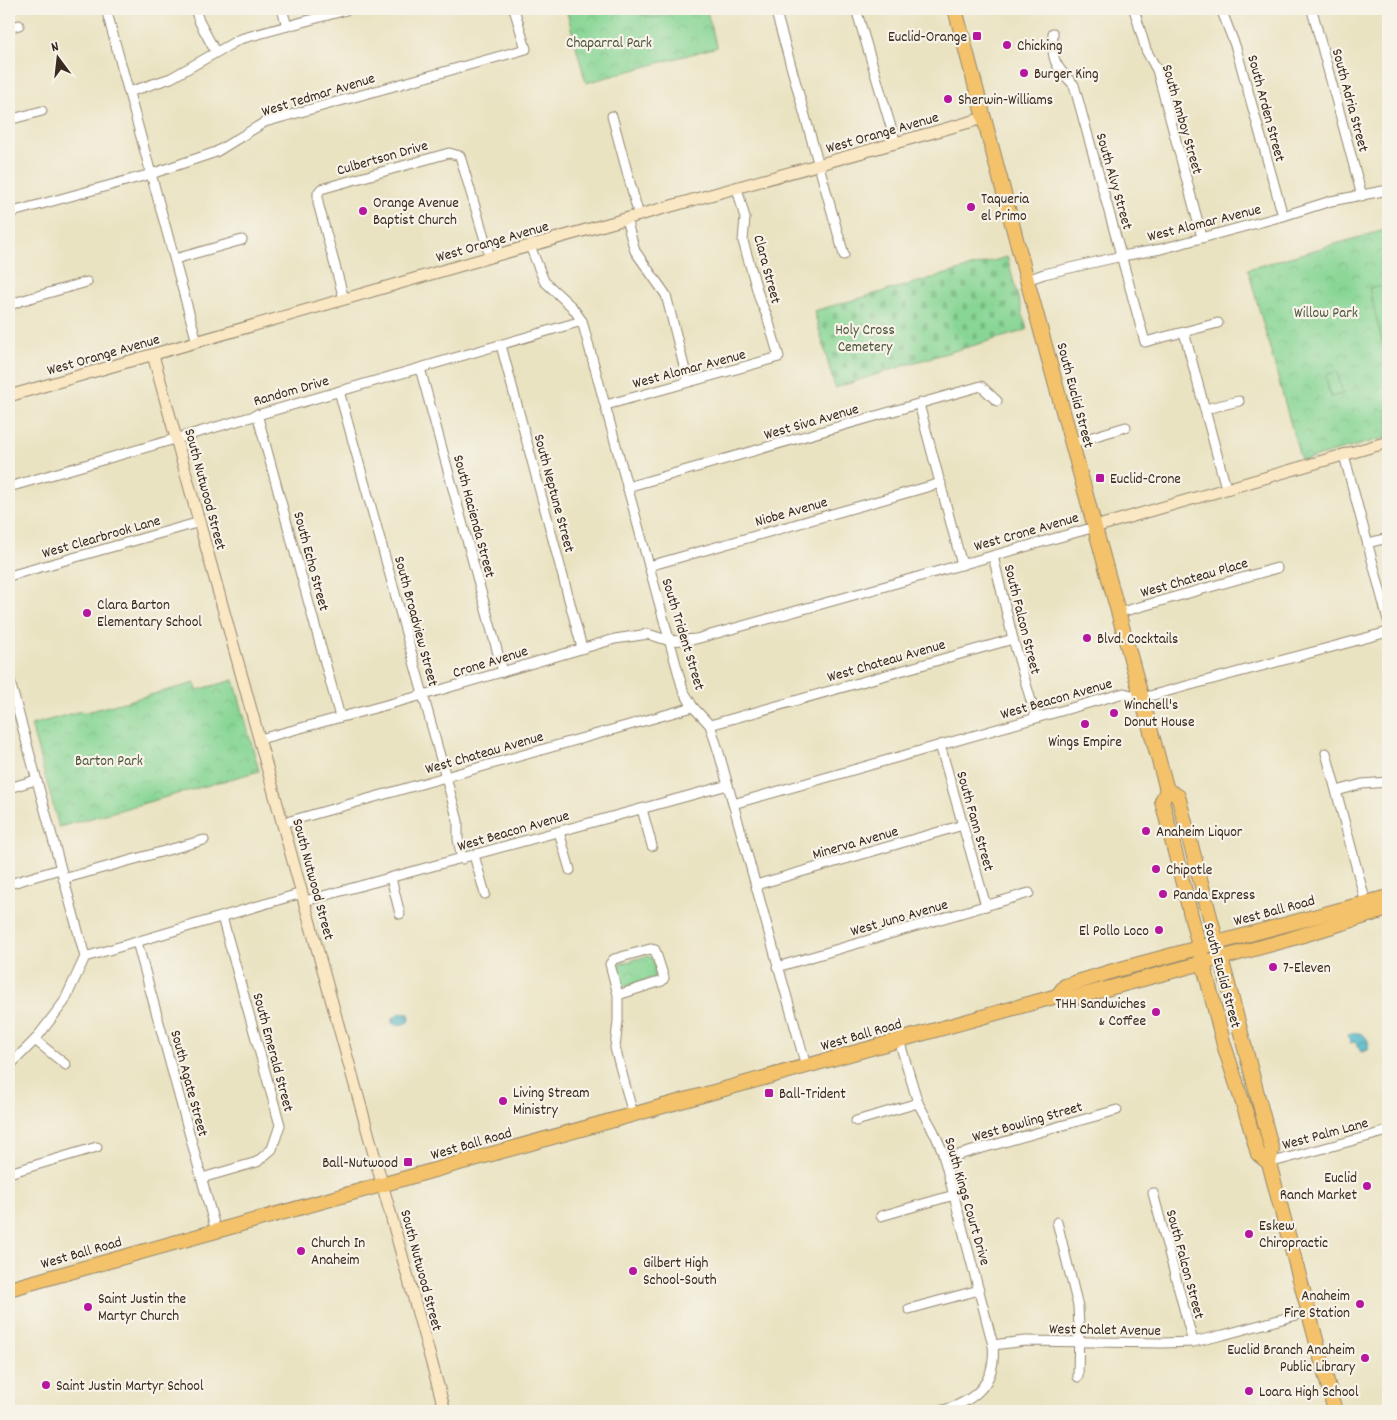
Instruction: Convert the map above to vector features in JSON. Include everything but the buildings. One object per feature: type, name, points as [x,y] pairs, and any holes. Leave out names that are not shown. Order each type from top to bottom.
[{"type":"main road","name":"South Euclid Street","points":[[955,9],[1027,280],[1167,790],[1162,801],[1224,1045],[1248,1116],[1258,1154],[1269,1163]]},
{"type":"main road","name":"South Euclid Street","points":[[1167,790],[1178,796],[1272,1150],[1269,1163],[1335,1411]]},
{"type":"main road","name":"West Ball Road","points":[[9,1289],[1057,996],[1068,999],[1309,934],[1367,909],[1388,897]]},
{"type":"main road","name":"West Ball Road","points":[[1057,996],[1066,986],[1216,942],[1367,909],[1388,909]]},
{"type":"street","points":[[106,9],[197,342]]},
{"type":"street","points":[[195,9],[199,21],[216,51]]},
{"type":"street","points":[[282,9],[287,26]]},
{"type":"street","points":[[128,92],[171,78],[240,39],[350,9]]},
{"type":"street","name":"West Tedmar Avenue","points":[[9,213],[151,174],[216,152],[265,122],[526,49],[514,9]]},
{"type":"street","points":[[774,9],[844,256]]},
{"type":"street","points":[[856,9],[896,144]]},
{"type":"street","name":"South Amboy Street","points":[[1134,9],[1146,50],[1157,70],[1202,237]]},
{"type":"street","name":"South Arden Street","points":[[1221,9],[1236,48],[1283,216]]},
{"type":"street","name":"South Adria Street","points":[[1312,10],[1362,196]]},
{"type":"street","points":[[9,28],[19,26]]},
{"type":"street","name":"South Alvy Street","points":[[1053,32],[1052,51],[1059,70],[1074,85],[1145,342],[1184,332]]},
{"type":"street","points":[[9,120],[42,111]]},
{"type":"street","points":[[612,116],[639,216]]},
{"type":"street","name":"West Orange Avenue","points":[[9,396],[490,257],[984,118]]},
{"type":"street","name":"Culbertson Drive","points":[[344,299],[318,203],[318,193],[321,189],[330,186],[449,153],[460,156],[490,257]]},
{"type":"street","name":"Clara Street","points":[[737,188],[745,218],[743,241],[779,357]]},
{"type":"street","name":"West Alomar Avenue","points":[[1027,280],[1044,274],[1161,249],[1331,201],[1388,190]]},
{"type":"street","points":[[626,219],[635,251],[666,296],[688,382]]},
{"type":"street","points":[[174,259],[242,240]]},
{"type":"street","name":"South Trident Street","points":[[530,246],[544,281],[572,307],[582,321],[683,690],[693,707],[710,724],[806,1066]]},
{"type":"street","points":[[9,306],[20,300],[87,282]]},
{"type":"street","name":"Random Drive","points":[[9,487],[582,321]]},
{"type":"street","points":[[1218,323],[1184,332],[1226,488]]},
{"type":"street","name":"South Neptune Street","points":[[501,345],[582,648]]},
{"type":"street","name":"South Nutwood Street","points":[[153,355],[304,897],[444,1411]]},
{"type":"street","name":"West Alomar Avenue","points":[[606,405],[779,357]]},
{"type":"street","name":"South Hacienda Street","points":[[420,368],[503,672]]},
{"type":"street","name":"West Siva Avenue","points":[[627,487],[981,386],[997,401]]},
{"type":"street","name":"South Broadview Street","points":[[339,391],[458,821],[458,838],[462,859]]},
{"type":"street","points":[[1206,409],[1239,401]]},
{"type":"street","points":[[919,404],[962,565]]},
{"type":"street","name":"South Echo Street","points":[[257,414],[340,717]]},
{"type":"street","points":[[1072,443],[1126,427]]},
{"type":"street","name":"West Crone Avenue","points":[[670,641],[696,639],[723,632],[1388,442]]},
{"type":"street","points":[[1344,455],[1388,620]]},
{"type":"street","name":"Niobe Avenue","points":[[649,566],[941,483]]},
{"type":"street","name":"West Clearbrook Lane","points":[[9,576],[200,522]]},
{"type":"street","points":[[1368,543],[1388,538]]},
{"type":"street","name":"South Falcon Street","points":[[993,556],[1013,639],[1036,718]]},
{"type":"street","name":"West Chateau Place","points":[[1118,613],[1277,568]]},
{"type":"street","name":"West Beacon Avenue","points":[[733,804],[1124,693],[1142,698],[1388,632]]},
{"type":"street","name":"Crone Avenue","points":[[260,739],[423,695],[615,639],[648,634],[670,641]]},
{"type":"street","name":"West Chateau Avenue","points":[[710,724],[1013,639]]},
{"type":"street","points":[[9,1066],[35,1040],[64,1002],[85,957],[10,684]]},
{"type":"street","name":"West Chateau Avenue","points":[[283,823],[693,707]]},
{"type":"street","name":"South Fann Street","points":[[940,745],[986,906]]},
{"type":"street","points":[[1326,753],[1367,909]]},
{"type":"street","points":[[9,788],[36,780]]},
{"type":"street","points":[[1337,791],[1362,784],[1388,782]]},
{"type":"street","name":"West Beacon Avenue","points":[[85,957],[222,917],[391,878],[728,785]]},
{"type":"street","points":[[642,809],[652,846]]},
{"type":"street","name":"Minerva Avenue","points":[[756,885],[963,825]]},
{"type":"street","points":[[559,832],[570,870]]},
{"type":"street","points":[[63,880],[204,840]]},
{"type":"street","points":[[474,855],[486,894]]},
{"type":"street","points":[[9,884],[60,869]]},
{"type":"street","points":[[391,878],[400,914]]},
{"type":"street","name":"West Juno Avenue","points":[[777,966],[1029,893]]},
{"type":"street","name":"South Emerald Street","points":[[202,1178],[257,1162],[272,1149],[280,1125],[222,917]]},
{"type":"street","name":"South Agate Street","points":[[137,942],[216,1231]]},
{"type":"street","points":[[618,995],[662,981],[664,978],[655,950],[650,949],[611,961],[610,966],[618,995],[615,1048],[633,1114]]},
{"type":"street","points":[[35,1040],[66,1065]]},
{"type":"street","name":"South Kings Court Drive","points":[[899,1040],[918,1103],[938,1141],[944,1159],[993,1345]]},
{"type":"street","points":[[856,1122],[918,1103]]},
{"type":"street","name":"West Bowling Street","points":[[944,1159],[1117,1110]]},
{"type":"street","name":"West Palm Lane","points":[[1269,1163],[1388,1131]]},
{"type":"street","points":[[9,1173],[97,1147]]},
{"type":"street","name":"South Falcon Street","points":[[1153,1194],[1193,1342]]},
{"type":"street","points":[[881,1216],[954,1195]]},
{"type":"street","points":[[1057,1222],[1077,1299],[1079,1318],[1078,1377]]},
{"type":"street","points":[[909,1309],[979,1290]]},
{"type":"street","name":"West Chalet Avenue","points":[[993,1345],[1025,1341],[1193,1342],[1308,1312]]},
{"type":"street","points":[[940,1411],[964,1403],[976,1395],[983,1387],[992,1367],[993,1345]]},
{"type":"green space","name":"Chaparral Park","points":[[566,9],[706,9],[717,47],[586,83]]},
{"type":"green space","points":[[635,9],[666,9],[661,17],[654,18]]},
{"type":"green space","name":"Willow Park","points":[[1388,229],[1388,437],[1301,461],[1248,269]]},
{"type":"green space","name":"Holy Cross Cemetery","points":[[1007,257],[1027,330],[912,363],[835,388],[814,311]]},
{"type":"green space","points":[[1388,285],[1388,351],[1384,348],[1369,288]]},
{"type":"green space","points":[[1337,372],[1343,394],[1331,397],[1325,375]]},
{"type":"green space","name":"Barton Park","points":[[234,680],[259,771],[59,827],[31,725],[195,683],[197,690]]},
{"type":"green space","points":[[646,956],[652,958],[656,972],[655,977],[627,986],[622,985],[616,969],[617,965]]},
{"type":"water","points":[[400,1013],[409,1014],[410,1020],[397,1025],[392,1023],[392,1019]]},
{"type":"water","points":[[1360,1033],[1367,1039],[1368,1050],[1361,1052],[1355,1042],[1350,1043],[1348,1035]]},
{"type":"place","name":"Euclid-Orange","points":[[977,36]]},
{"type":"place","name":"Chicking","points":[[1007,45]]},
{"type":"place","name":"Burger King","points":[[1024,73]]},
{"type":"place","name":"Sherwin-Williams","points":[[948,99]]},
{"type":"place","name":"Taqueria el Primo","points":[[971,207]]},
{"type":"place","name":"Orange Avenue Baptist Church","points":[[363,211]]},
{"type":"place","name":"Euclid-Crone","points":[[1100,478]]},
{"type":"place","name":"Clara Barton Elementary School","points":[[87,613]]},
{"type":"place","name":"Blvd. Cocktails","points":[[1087,638]]},
{"type":"place","name":"Winchell's Donut House","points":[[1114,713]]},
{"type":"place","name":"Wings Empire","points":[[1085,724]]},
{"type":"place","name":"Anaheim Liquor","points":[[1146,831]]},
{"type":"place","name":"Chipotle","points":[[1156,869]]},
{"type":"place","name":"Panda Express","points":[[1163,894]]},
{"type":"place","name":"El Pollo Loco","points":[[1159,930]]},
{"type":"place","name":"7-Eleven","points":[[1273,967]]},
{"type":"place","name":"THH Sandwiches & Coffee","points":[[1156,1012]]},
{"type":"place","name":"Ball-Trident","points":[[769,1093]]},
{"type":"place","name":"Living Stream Ministry","points":[[503,1101]]},
{"type":"place","name":"Ball-Nutwood","points":[[408,1162]]},
{"type":"place","name":"Euclid Ranch Market","points":[[1367,1186]]},
{"type":"place","name":"Eskew Chiropractic","points":[[1249,1234]]},
{"type":"place","name":"Church In Anaheim","points":[[301,1251]]},
{"type":"place","name":"Gilbert High School-South","points":[[633,1271]]},
{"type":"place","name":"Anaheim Fire Station","points":[[1360,1304]]},
{"type":"place","name":"Saint Justin the Martyr Church","points":[[88,1307]]},
{"type":"place","name":"Euclid Branch Anaheim Public Library","points":[[1365,1358]]},
{"type":"place","name":"Saint Justin Martyr School","points":[[46,1385]]},
{"type":"place","name":"Loara High School","points":[[1249,1391]]}]
